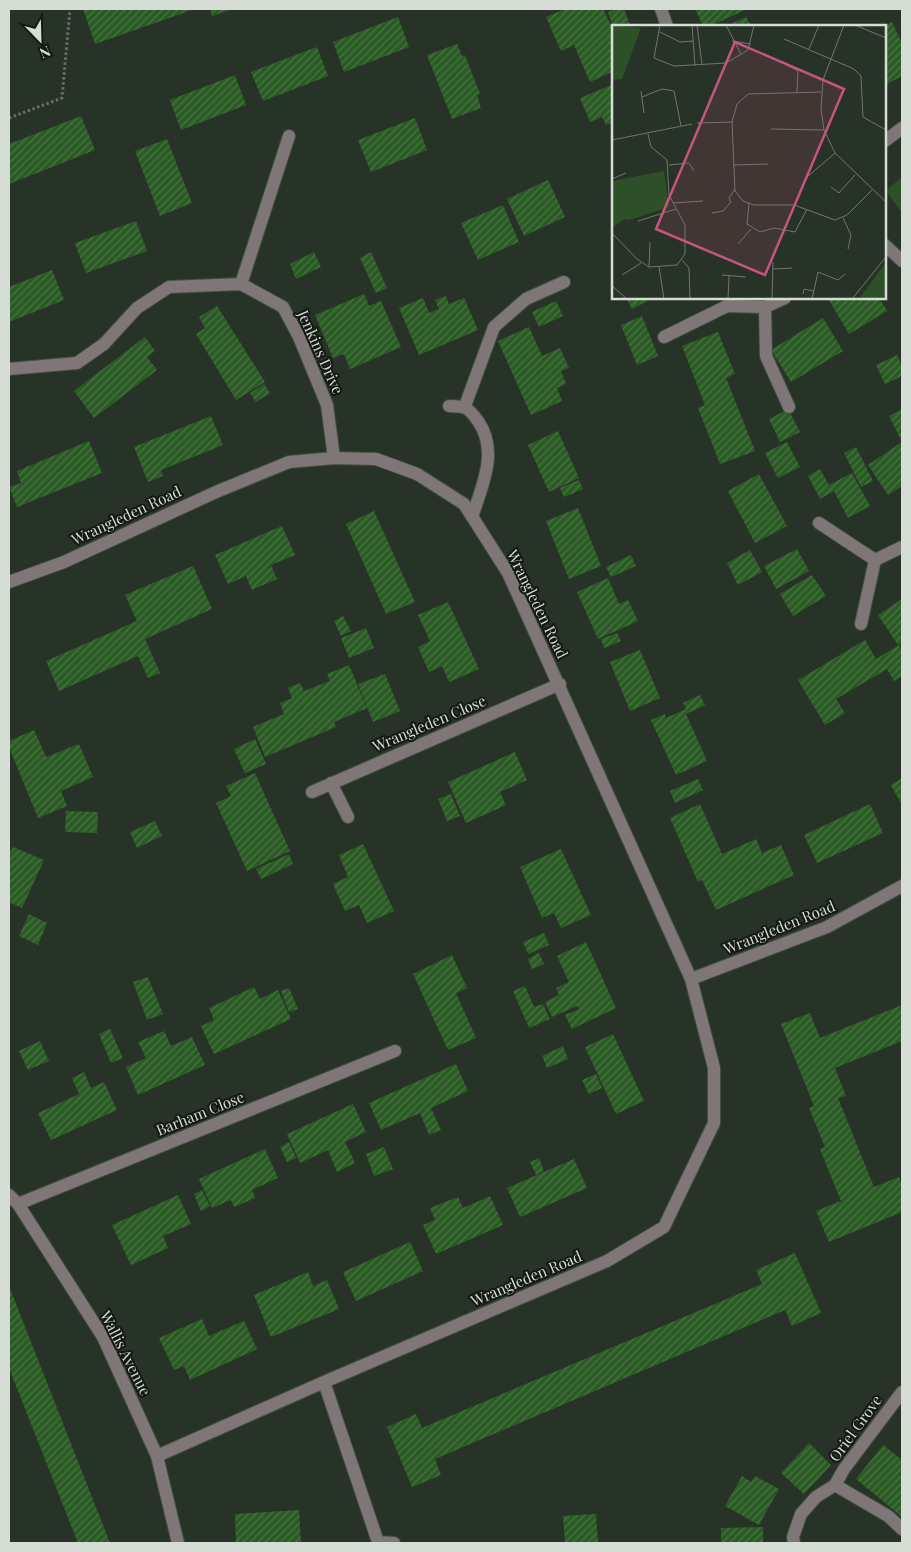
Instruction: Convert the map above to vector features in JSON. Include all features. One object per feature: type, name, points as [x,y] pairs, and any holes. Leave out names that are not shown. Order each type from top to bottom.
[{"type":"street","points":[[661,9],[667,25]]},
{"type":"street","points":[[886,141],[902,128]]},
{"type":"street","points":[[9,368],[77,363],[104,344],[137,308],[169,287],[241,284],[289,136]]},
{"type":"street","points":[[886,246],[902,261]]},
{"type":"street","points":[[465,406],[494,328],[526,299],[564,282]]},
{"type":"street","name":"Jenkins Drive","points":[[241,284],[283,307],[299,337],[327,405],[334,458]]},
{"type":"street","points":[[664,337],[727,306],[765,307],[784,299]]},
{"type":"street","points":[[765,307],[766,356],[789,407]]},
{"type":"street","points":[[449,406],[465,406],[473,414],[488,439],[488,460],[472,517]]},
{"type":"street","name":"Wrangleden Road","points":[[9,582],[64,562],[216,492],[289,462],[334,458],[376,459],[417,474],[464,504],[508,573],[560,684],[691,979],[714,1068],[714,1123],[664,1227],[607,1261],[157,1456]]},
{"type":"street","points":[[819,523],[875,560]]},
{"type":"street","points":[[875,560],[902,547]]},
{"type":"street","points":[[861,624],[875,560]]},
{"type":"street","name":"Wrangleden Close","points":[[312,792],[560,684]]},
{"type":"street","points":[[332,783],[348,817]]},
{"type":"street","name":"Wrangleden Road","points":[[691,979],[827,928],[902,886]]},
{"type":"street","name":"Barham Close","points":[[13,1200],[395,1051]]},
{"type":"street","name":"Wallis Avenue","points":[[13,1200],[104,1337],[157,1456],[178,1543]]},
{"type":"street","points":[[324,1382],[378,1542],[394,1543]]},
{"type":"street","name":"Oriel Grove","points":[[835,1485],[844,1469],[902,1392]]},
{"type":"street","points":[[794,1543],[793,1537],[801,1514],[816,1497],[835,1485],[888,1516],[902,1529]]},
{"type":"path","points":[[9,118],[62,98],[70,9]]},
{"type":"green space","points":[[902,177],[902,213],[886,191]]},
{"type":"building","points":[[83,9],[195,9],[95,44]]},
{"type":"building","points":[[210,9],[233,9],[212,16]]},
{"type":"building","points":[[565,9],[603,9],[612,28],[612,72],[590,82],[574,45],[561,51],[546,17]]},
{"type":"building","points":[[624,9],[630,25],[613,25],[608,12]]},
{"type":"building","points":[[695,9],[745,10],[712,25],[703,25]]},
{"type":"building","points":[[398,17],[409,47],[344,72],[333,42]]},
{"type":"building","points":[[746,17],[750,25],[728,25]]},
{"type":"building","points":[[892,22],[902,43],[902,76],[886,84],[886,25]]},
{"type":"building","points":[[457,44],[462,56],[465,55],[480,94],[477,95],[481,108],[452,119],[427,55]]},
{"type":"building","points":[[317,47],[328,76],[263,101],[251,72]]},
{"type":"building","points":[[235,75],[246,105],[181,130],[170,100]]},
{"type":"building","points":[[612,85],[612,123],[606,125],[602,117],[590,122],[580,98]]},
{"type":"building","points":[[81,116],[95,150],[9,184],[9,144]]},
{"type":"building","points":[[415,118],[427,150],[371,172],[358,140]]},
{"type":"building","points":[[167,139],[192,203],[160,216],[135,151]]},
{"type":"building","points":[[548,180],[565,217],[524,236],[507,199]]},
{"type":"building","points":[[503,205],[519,242],[478,260],[461,223]]},
{"type":"building","points":[[136,221],[147,251],[86,273],[75,243]]},
{"type":"building","points":[[314,252],[321,267],[296,279],[290,264]]},
{"type":"building","points":[[371,252],[387,288],[376,293],[360,258]]},
{"type":"building","points":[[52,270],[64,300],[9,322],[9,287]]},
{"type":"building","points":[[364,294],[369,306],[381,301],[401,347],[350,369],[344,354],[333,358],[315,315]]},
{"type":"building","points":[[446,296],[449,304],[464,298],[478,330],[419,355],[399,308],[423,298],[429,313],[439,309],[435,300]]},
{"type":"building","points":[[627,299],[651,299],[632,309]]},
{"type":"building","points":[[880,299],[887,311],[849,334],[829,300]]},
{"type":"building","points":[[556,301],[563,316],[539,327],[532,312]]},
{"type":"building","points":[[217,306],[265,382],[236,400],[196,334],[205,328],[199,317]]},
{"type":"building","points":[[642,316],[658,356],[637,365],[621,325]]},
{"type":"building","points":[[823,318],[843,351],[791,382],[771,350]]},
{"type":"building","points":[[529,327],[542,356],[560,348],[569,368],[561,371],[566,384],[557,388],[562,401],[531,415],[498,341]]},
{"type":"building","points":[[718,332],[735,374],[726,378],[755,451],[720,464],[698,408],[705,405],[682,346]]},
{"type":"building","points":[[145,337],[155,351],[147,357],[157,370],[94,418],[74,391]]},
{"type":"building","points":[[897,355],[902,366],[902,376],[885,384],[876,365]]},
{"type":"building","points":[[264,384],[270,393],[256,402],[250,393]]},
{"type":"building","points":[[788,409],[800,432],[780,442],[769,419]]},
{"type":"building","points":[[902,409],[902,442],[889,416]]},
{"type":"building","points":[[211,416],[223,445],[161,470],[163,476],[148,482],[134,447]]},
{"type":"building","points":[[558,431],[579,478],[549,492],[528,445]]},
{"type":"building","points":[[89,441],[102,473],[17,507],[9,487],[21,483],[17,471]]},
{"type":"building","points":[[787,442],[800,467],[778,478],[765,453]]},
{"type":"building","points":[[902,442],[902,486],[888,495],[868,465]]},
{"type":"building","points":[[856,447],[873,481],[861,487],[844,453]]},
{"type":"building","points":[[820,469],[829,485],[852,473],[870,506],[848,518],[834,491],[820,499],[808,476]]},
{"type":"building","points":[[759,474],[787,526],[755,543],[728,491]]},
{"type":"building","points":[[579,480],[583,489],[564,497],[560,488]]},
{"type":"building","points":[[578,508],[601,566],[569,579],[546,521]]},
{"type":"building","points":[[374,511],[415,602],[386,614],[346,524]]},
{"type":"building","points":[[282,526],[295,555],[271,565],[277,579],[252,590],[246,576],[228,584],[215,555]]},
{"type":"building","points":[[797,549],[809,571],[776,589],[764,566]]},
{"type":"building","points":[[750,550],[762,572],[738,585],[727,563]]},
{"type":"building","points":[[631,555],[636,566],[611,577],[606,567]]},
{"type":"building","points":[[193,566],[212,609],[145,639],[160,673],[148,678],[138,656],[59,691],[46,661],[137,621],[125,595]]},
{"type":"building","points":[[812,575],[826,596],[793,616],[780,594]]},
{"type":"building","points":[[608,578],[619,604],[628,600],[638,621],[598,639],[577,592]]},
{"type":"building","points":[[902,599],[902,642],[898,645],[878,615]]},
{"type":"building","points":[[448,602],[479,669],[449,682],[442,666],[429,672],[418,647],[430,641],[418,615]]},
{"type":"building","points":[[343,616],[351,631],[341,636],[334,621]]},
{"type":"building","points":[[366,628],[374,648],[349,658],[341,638]]},
{"type":"building","points":[[617,633],[621,641],[604,648],[601,639]]},
{"type":"building","points":[[865,640],[876,659],[899,645],[902,649],[902,676],[894,681],[887,669],[836,699],[845,713],[825,725],[798,680]]},
{"type":"building","points":[[640,650],[660,698],[630,711],[610,662]]},
{"type":"building","points":[[349,665],[367,708],[334,722],[336,727],[265,757],[253,727],[284,714],[280,703],[292,698],[288,688],[300,683],[304,691],[330,681],[327,674]]},
{"type":"building","points":[[385,674],[400,711],[373,722],[358,684]]},
{"type":"building","points":[[700,695],[705,705],[686,714],[707,761],[676,775],[651,720],[665,714],[666,718],[686,709],[683,703]]},
{"type":"building","points":[[34,730],[46,757],[79,744],[93,777],[61,791],[67,806],[38,818],[9,747],[9,741]]},
{"type":"building","points":[[255,739],[266,764],[245,773],[234,749]]},
{"type":"building","points":[[515,752],[527,780],[500,792],[506,805],[466,823],[448,782]]},
{"type":"building","points":[[255,773],[290,851],[247,871],[216,803],[231,796],[226,786]]},
{"type":"building","points":[[902,778],[902,805],[891,785]]},
{"type":"building","points":[[698,779],[703,790],[675,803],[670,791]]},
{"type":"building","points":[[451,794],[460,816],[447,821],[438,799]]},
{"type":"building","points":[[700,804],[722,854],[756,839],[762,853],[781,845],[794,875],[716,910],[702,880],[698,882],[670,818]]},
{"type":"building","points":[[870,804],[883,833],[817,863],[804,835]]},
{"type":"building","points":[[66,811],[98,812],[97,833],[65,832]]},
{"type":"building","points":[[155,821],[162,836],[137,848],[130,832]]},
{"type":"building","points":[[363,844],[394,911],[367,923],[359,905],[345,911],[333,884],[348,877],[339,855]]},
{"type":"building","points":[[13,847],[44,860],[22,908],[9,902],[9,855]]},
{"type":"building","points":[[561,849],[591,915],[561,928],[554,913],[542,918],[520,867]]},
{"type":"building","points":[[289,854],[293,864],[261,879],[256,869]]},
{"type":"building","points":[[29,914],[47,923],[38,945],[19,936]]},
{"type":"building","points":[[544,933],[549,945],[528,954],[523,942]]},
{"type":"building","points":[[586,942],[616,1008],[572,1029],[565,1015],[579,1009],[577,1006],[552,1017],[545,1002],[559,995],[556,988],[569,982],[557,956]]},
{"type":"building","points":[[539,953],[544,964],[532,969],[528,959]]},
{"type":"building","points":[[452,955],[467,988],[456,993],[476,1038],[448,1050],[413,974]]},
{"type":"building","points":[[148,977],[163,1014],[147,1020],[133,982]]},
{"type":"building","points":[[525,986],[534,1007],[543,1004],[550,1019],[529,1028],[513,991]]},
{"type":"building","points":[[254,987],[260,999],[278,990],[291,1019],[214,1054],[201,1026],[214,1020],[209,1008]]},
{"type":"building","points":[[289,988],[298,1009],[289,1012],[281,991]]},
{"type":"building","points":[[902,1005],[902,1041],[835,1068],[846,1096],[838,1098],[874,1187],[899,1177],[902,1185],[902,1212],[829,1242],[816,1211],[841,1201],[820,1149],[825,1147],[809,1108],[814,1106],[781,1024],[810,1013],[820,1038]]},
{"type":"building","points":[[110,1029],[123,1058],[111,1063],[99,1034]]},
{"type":"building","points":[[164,1031],[171,1046],[192,1037],[205,1065],[138,1095],[126,1067],[146,1058],[138,1042]]},
{"type":"building","points":[[613,1034],[644,1101],[616,1114],[585,1047]]},
{"type":"building","points":[[40,1041],[49,1061],[28,1070],[19,1051]]},
{"type":"building","points":[[563,1046],[568,1059],[547,1068],[542,1056]]},
{"type":"building","points":[[456,1064],[468,1091],[431,1108],[441,1130],[429,1135],[420,1113],[381,1130],[369,1103]]},
{"type":"building","points":[[84,1072],[91,1088],[104,1082],[117,1110],[51,1140],[38,1113],[79,1094],[72,1078]]},
{"type":"building","points":[[596,1074],[602,1088],[589,1094],[582,1080]]},
{"type":"building","points":[[353,1104],[366,1132],[345,1142],[355,1163],[337,1172],[328,1150],[300,1163],[287,1134]]},
{"type":"building","points":[[289,1142],[296,1158],[287,1162],[280,1147]]},
{"type":"building","points":[[384,1147],[393,1169],[374,1176],[366,1154]]},
{"type":"building","points":[[265,1149],[278,1178],[252,1190],[255,1198],[234,1207],[231,1200],[212,1208],[199,1179]]},
{"type":"building","points":[[539,1158],[544,1171],[536,1175],[530,1162]]},
{"type":"building","points":[[574,1159],[587,1188],[520,1217],[507,1188]]},
{"type":"building","points":[[202,1190],[210,1206],[201,1211],[194,1194]]},
{"type":"building","points":[[178,1195],[191,1224],[163,1236],[168,1248],[131,1265],[112,1225]]},
{"type":"building","points":[[490,1196],[503,1225],[436,1254],[423,1225],[435,1220],[430,1208],[458,1197],[463,1208]]},
{"type":"building","points":[[410,1242],[423,1271],[356,1301],[343,1272]]},
{"type":"building","points":[[795,1253],[821,1313],[792,1326],[785,1310],[435,1459],[441,1475],[412,1487],[387,1427],[416,1414],[422,1428],[762,1284],[756,1270]]},
{"type":"building","points":[[308,1272],[313,1286],[327,1280],[339,1309],[271,1337],[254,1295]]},
{"type":"building","points":[[9,1286],[110,1543],[78,1543],[9,1368]]},
{"type":"building","points":[[202,1319],[209,1336],[244,1321],[257,1349],[190,1380],[184,1366],[174,1370],[159,1338]]},
{"type":"building","points":[[809,1443],[831,1465],[804,1494],[781,1473]]},
{"type":"building","points":[[883,1445],[902,1460],[902,1517],[856,1479]]},
{"type":"building","points":[[742,1476],[751,1482],[755,1476],[779,1489],[759,1525],[725,1506]]},
{"type":"building","points":[[299,1510],[301,1543],[236,1543],[235,1514]]},
{"type":"building","points":[[596,1514],[598,1543],[565,1543],[563,1516]]},
{"type":"building","points":[[763,1527],[763,1543],[721,1543],[721,1528]]}]
